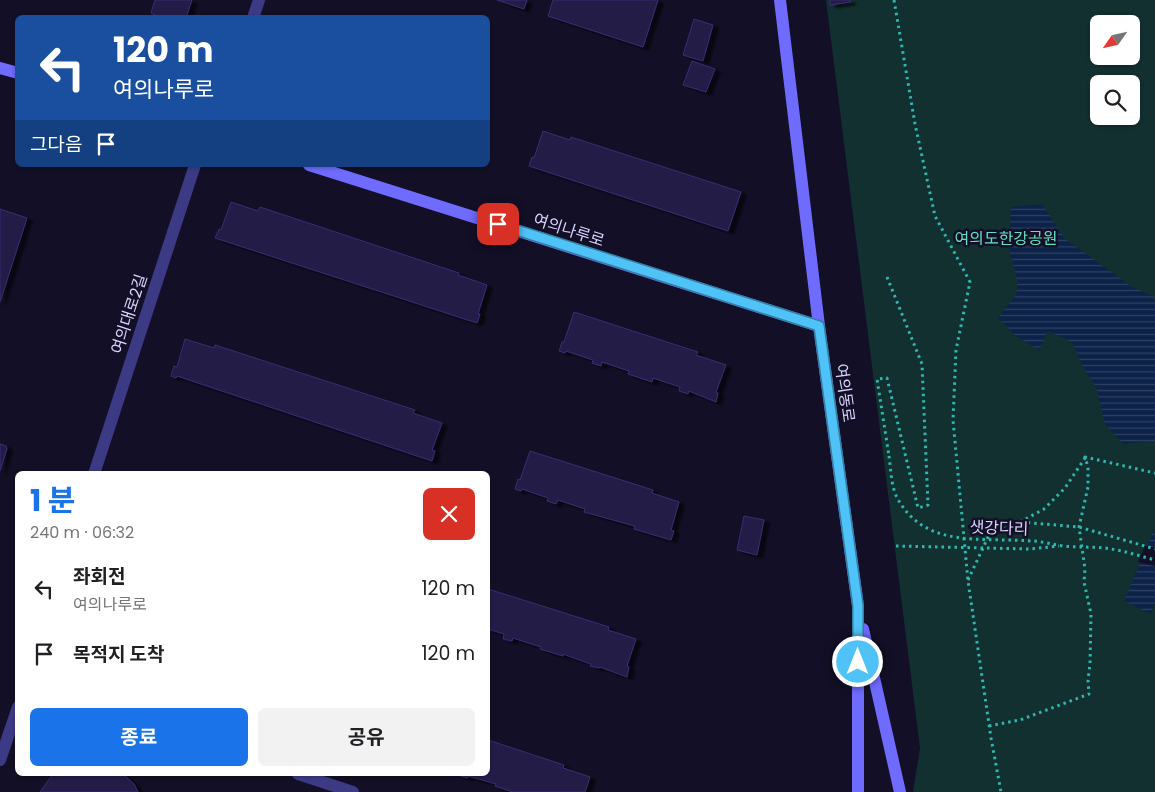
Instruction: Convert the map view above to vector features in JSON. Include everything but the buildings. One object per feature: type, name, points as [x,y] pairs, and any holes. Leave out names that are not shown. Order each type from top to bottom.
[{"type":"main road","name":"여의동로","points":[[780,0],[819,326],[858,606],[858,792]]},
{"type":"main road","points":[[0,68],[15,72]]},
{"type":"main road","name":"여의나루로","points":[[315,167],[819,326]]},
{"type":"main road","points":[[858,606],[900,792]]},
{"type":"street","points":[[254,15],[259,0]]},
{"type":"street","name":"여의대로2길","points":[[95,471],[194,167]]},
{"type":"street","points":[[0,760],[15,716]]},
{"type":"street","points":[[304,776],[354,792]]},
{"type":"path","points":[[894,0],[915,124],[935,216],[970,282],[956,350],[952,420],[968,581],[989,726],[1001,792]]},
{"type":"path","name":"샛강다리","points":[[887,277],[922,364],[928,505],[918,508],[887,378],[877,379],[890,456],[892,480],[898,500],[910,516],[922,526],[938,534],[959,539],[1032,541],[1064,546],[1110,549],[1155,560]]},
{"type":"path","points":[[968,581],[989,535],[1044,509],[1064,488],[1085,457]]},
{"type":"path","points":[[989,726],[1020,720],[1089,694],[1091,614],[1084,582],[1079,527],[1088,487],[1088,466],[1085,457]]},
{"type":"path","points":[[1085,457],[1155,473]]},
{"type":"path","points":[[1020,522],[1079,527],[1155,548]]},
{"type":"path","points":[[896,546],[1030,549],[1064,546]]},
{"type":"green space","name":"여의도한강공원","points":[[826,0],[1155,0],[1155,792],[913,792],[920,748]]},
{"type":"water","points":[[1042,204],[1064,238],[1132,287],[1155,297],[1155,441],[1123,444],[1105,424],[1097,389],[1083,367],[1072,342],[1048,331],[1039,350],[1016,336],[998,318],[1016,295],[1018,282],[1009,250],[1011,207]]},
{"type":"water","points":[[1155,528],[1155,603],[1151,614],[1124,601]]},
{"type":"pier","points":[[1145,546],[1155,547],[1155,566],[1138,562]]},
{"type":"route","points":[[498,224],[819,326],[858,606],[858,662]]}]
